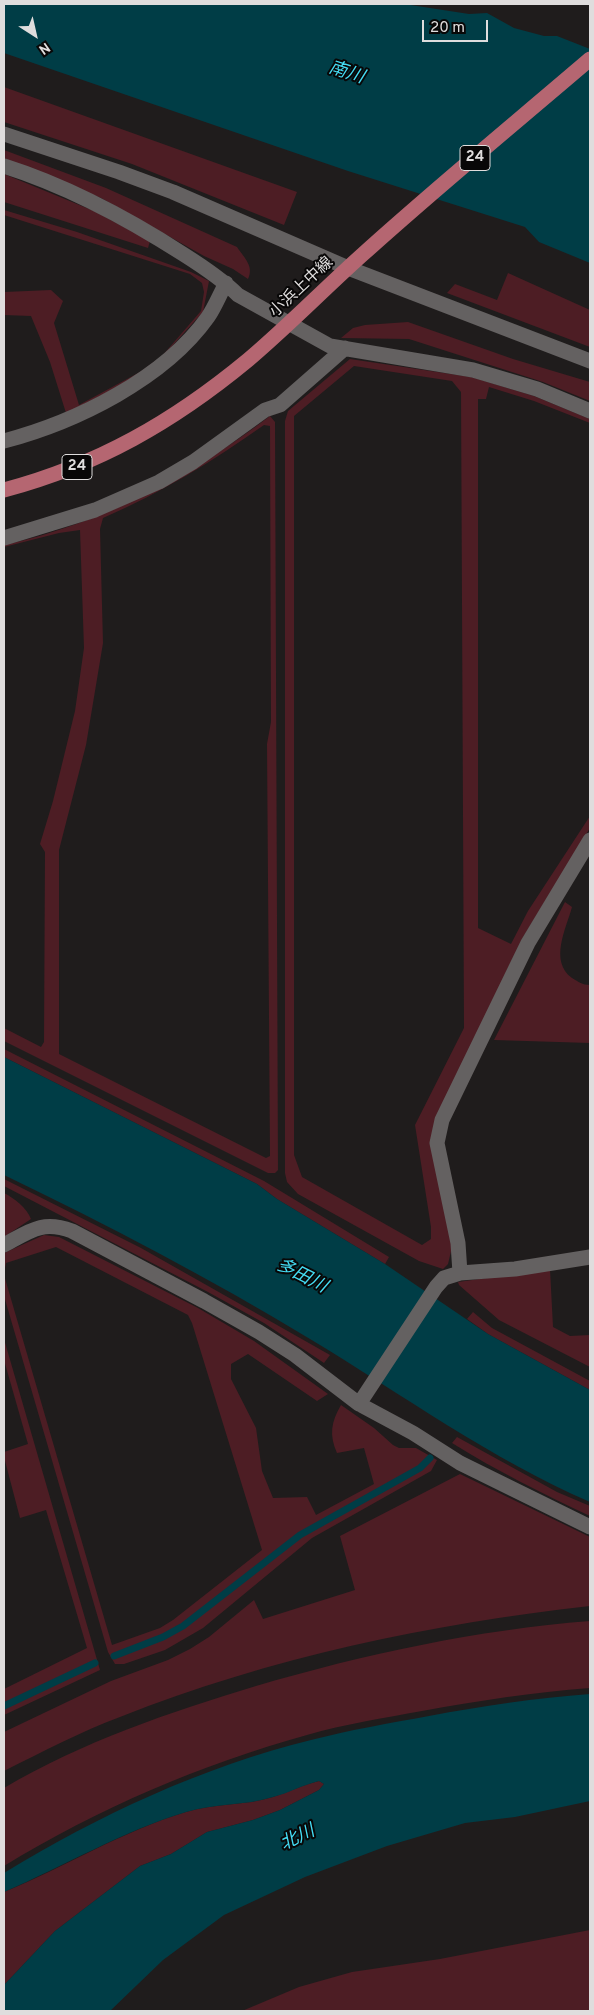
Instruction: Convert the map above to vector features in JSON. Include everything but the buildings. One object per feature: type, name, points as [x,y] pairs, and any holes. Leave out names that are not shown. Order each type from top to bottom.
[{"type":"main road","name":"小浜上中線","points":[[4,490],[74,468],[146,433],[220,382],[307,306],[360,256],[590,59]]},
{"type":"street","points":[[4,134],[173,192],[348,268],[590,361]]},
{"type":"street","points":[[4,166],[97,204],[163,241],[226,283],[238,295],[330,346],[473,370],[537,389],[590,411]]},
{"type":"street","points":[[4,441],[47,428],[77,415],[107,400],[157,369],[208,317],[226,283]]},
{"type":"street","points":[[4,538],[77,517],[126,499],[159,482],[193,462],[265,410],[280,405],[345,348]]},
{"type":"street","points":[[460,1273],[458,1243],[437,1143],[442,1120],[528,943],[590,840]]},
{"type":"street","points":[[4,1245],[42,1225],[58,1226],[72,1231],[259,1332],[460,1463],[590,1527]]},
{"type":"street","points":[[363,1399],[436,1287],[444,1278],[460,1273],[515,1269],[590,1257]]},
{"type":"shaded area","points":[[4,87],[297,192],[284,225],[132,164],[4,122]]},
{"type":"shaded area","points":[[4,150],[106,188],[237,247],[249,266],[250,274],[248,279],[233,269],[204,256],[101,198],[4,160]]},
{"type":"shaded area","points":[[4,174],[94,211],[150,241],[148,248],[4,202]]},
{"type":"shaded area","points":[[4,210],[77,232],[191,272],[209,281],[203,312],[154,365],[104,394],[66,413],[50,362],[31,316],[4,315],[4,292],[51,290],[63,301],[54,323],[79,405],[140,372],[162,356],[201,311],[204,292],[202,283],[190,274],[4,215]]},
{"type":"shaded area","points":[[508,273],[590,310],[590,347],[447,293],[455,284],[497,300]]},
{"type":"shaded area","points":[[408,322],[513,359],[590,382],[590,401],[543,382],[409,339],[341,338],[353,328],[365,325]]},
{"type":"shaded area","points":[[350,359],[471,377],[534,396],[590,419],[590,423],[534,401],[489,387],[486,399],[478,399],[478,928],[511,944],[528,911],[590,816],[590,828],[522,939],[437,1117],[453,1243],[448,1264],[443,1269],[419,1261],[298,1194],[287,1182],[285,1173],[285,421],[288,411]],"holes":[[[354,366],[452,381],[461,392],[464,1028],[415,1125],[431,1227],[431,1239],[422,1245],[302,1177],[294,1155],[294,416]]]},
{"type":"shaded area","points":[[270,416],[275,422],[278,1170],[275,1173],[268,1173],[4,1041],[4,1028],[41,1047],[44,1042],[45,852],[40,844],[53,801],[75,711],[84,648],[80,530],[59,533],[4,547],[4,545],[77,524],[144,495],[208,459]],"holes":[[[264,425],[270,426],[271,722],[267,744],[270,1156],[266,1158],[59,1054],[59,850],[86,745],[103,643],[100,529],[103,518],[186,476]]]},
{"type":"shaded area","points":[[565,902],[572,907],[561,944],[561,963],[565,971],[572,978],[583,984],[590,985],[590,1043],[494,1040]]},
{"type":"shaded area","points":[[4,1049],[264,1181],[389,1257],[385,1264],[277,1199],[257,1184],[4,1057]]},
{"type":"shaded area","points":[[4,1179],[141,1248],[330,1355],[324,1363],[264,1323],[208,1292],[4,1186]]},
{"type":"shaded area","points":[[4,1193],[20,1204],[27,1211],[31,1219],[4,1237]]},
{"type":"shaded area","points":[[44,1235],[59,1237],[198,1308],[254,1341],[328,1394],[317,1401],[248,1354],[231,1364],[231,1379],[256,1428],[262,1471],[273,1498],[307,1497],[316,1515],[374,1484],[364,1448],[337,1453],[334,1446],[333,1423],[341,1405],[374,1428],[393,1445],[399,1448],[416,1448],[437,1460],[431,1471],[312,1538],[203,1628],[165,1650],[124,1664],[115,1664],[108,1652],[4,1296],[4,1275],[112,1645],[160,1628],[173,1620],[262,1550],[188,1315],[56,1247],[6,1263],[4,1273],[4,1253]]},
{"type":"shaded area","points":[[550,1269],[553,1327],[570,1336],[590,1335],[590,1367],[499,1320],[459,1285],[458,1282]]},
{"type":"shaded area","points":[[473,1312],[492,1328],[590,1381],[590,1390],[488,1334],[467,1319]]},
{"type":"shaded area","points":[[4,1339],[100,1670],[4,1715],[4,1689],[87,1648],[46,1510],[20,1518],[4,1452],[28,1444],[4,1360]]},
{"type":"shaded area","points":[[457,1437],[557,1492],[590,1506],[590,1516],[520,1482],[452,1443]]},
{"type":"shaded area","points":[[460,1474],[590,1537],[590,1606],[470,1622],[411,1633],[293,1660],[177,1696],[120,1717],[4,1771],[4,1732],[111,1681],[168,1660],[190,1649],[209,1637],[254,1600],[263,1619],[355,1590],[340,1536]]},
{"type":"shaded area","points":[[590,1621],[590,1688],[506,1697],[350,1724],[267,1747],[189,1774],[113,1807],[76,1825],[4,1866],[4,1788],[34,1771],[95,1742],[191,1706],[297,1674],[463,1637],[505,1630]]},
{"type":"shaded area","points":[[319,1781],[324,1784],[319,1790],[280,1810],[253,1820],[207,1832],[171,1854],[140,1866],[55,1931],[4,1985],[4,1892],[117,1839],[163,1820],[197,1809],[262,1800]]},
{"type":"shaded area","points":[[590,1930],[590,2011],[242,2011],[299,1987],[352,1972],[440,1959]]},
{"type":"water","name":"南川","points":[[4,4],[404,4],[469,14],[487,13],[514,28],[544,36],[557,36],[590,49],[590,263],[539,242],[525,227],[348,171],[4,53]]},
{"type":"water","name":"多田川","points":[[4,1057],[257,1184],[277,1199],[385,1264],[488,1334],[590,1390],[590,1502],[553,1485],[482,1446],[310,1339],[235,1295],[82,1213],[4,1175]]},
{"type":"water","name":"北川","points":[[590,1694],[590,1801],[515,1817],[465,1823],[387,1846],[305,1877],[224,1915],[163,1960],[110,2011],[4,2011],[4,1985],[55,1931],[140,1866],[171,1854],[207,1832],[253,1820],[280,1810],[319,1790],[324,1784],[319,1781],[262,1800],[207,1807],[186,1812],[139,1829],[4,1892],[4,1873],[40,1852],[152,1795],[230,1764],[270,1751],[340,1733],[469,1709],[529,1700]]},
{"type":"waterway","points":[[114,1656],[163,1637],[183,1626],[300,1535],[420,1468],[430,1458]]},
{"type":"waterway","points":[[4,1706],[95,1663]]}]
